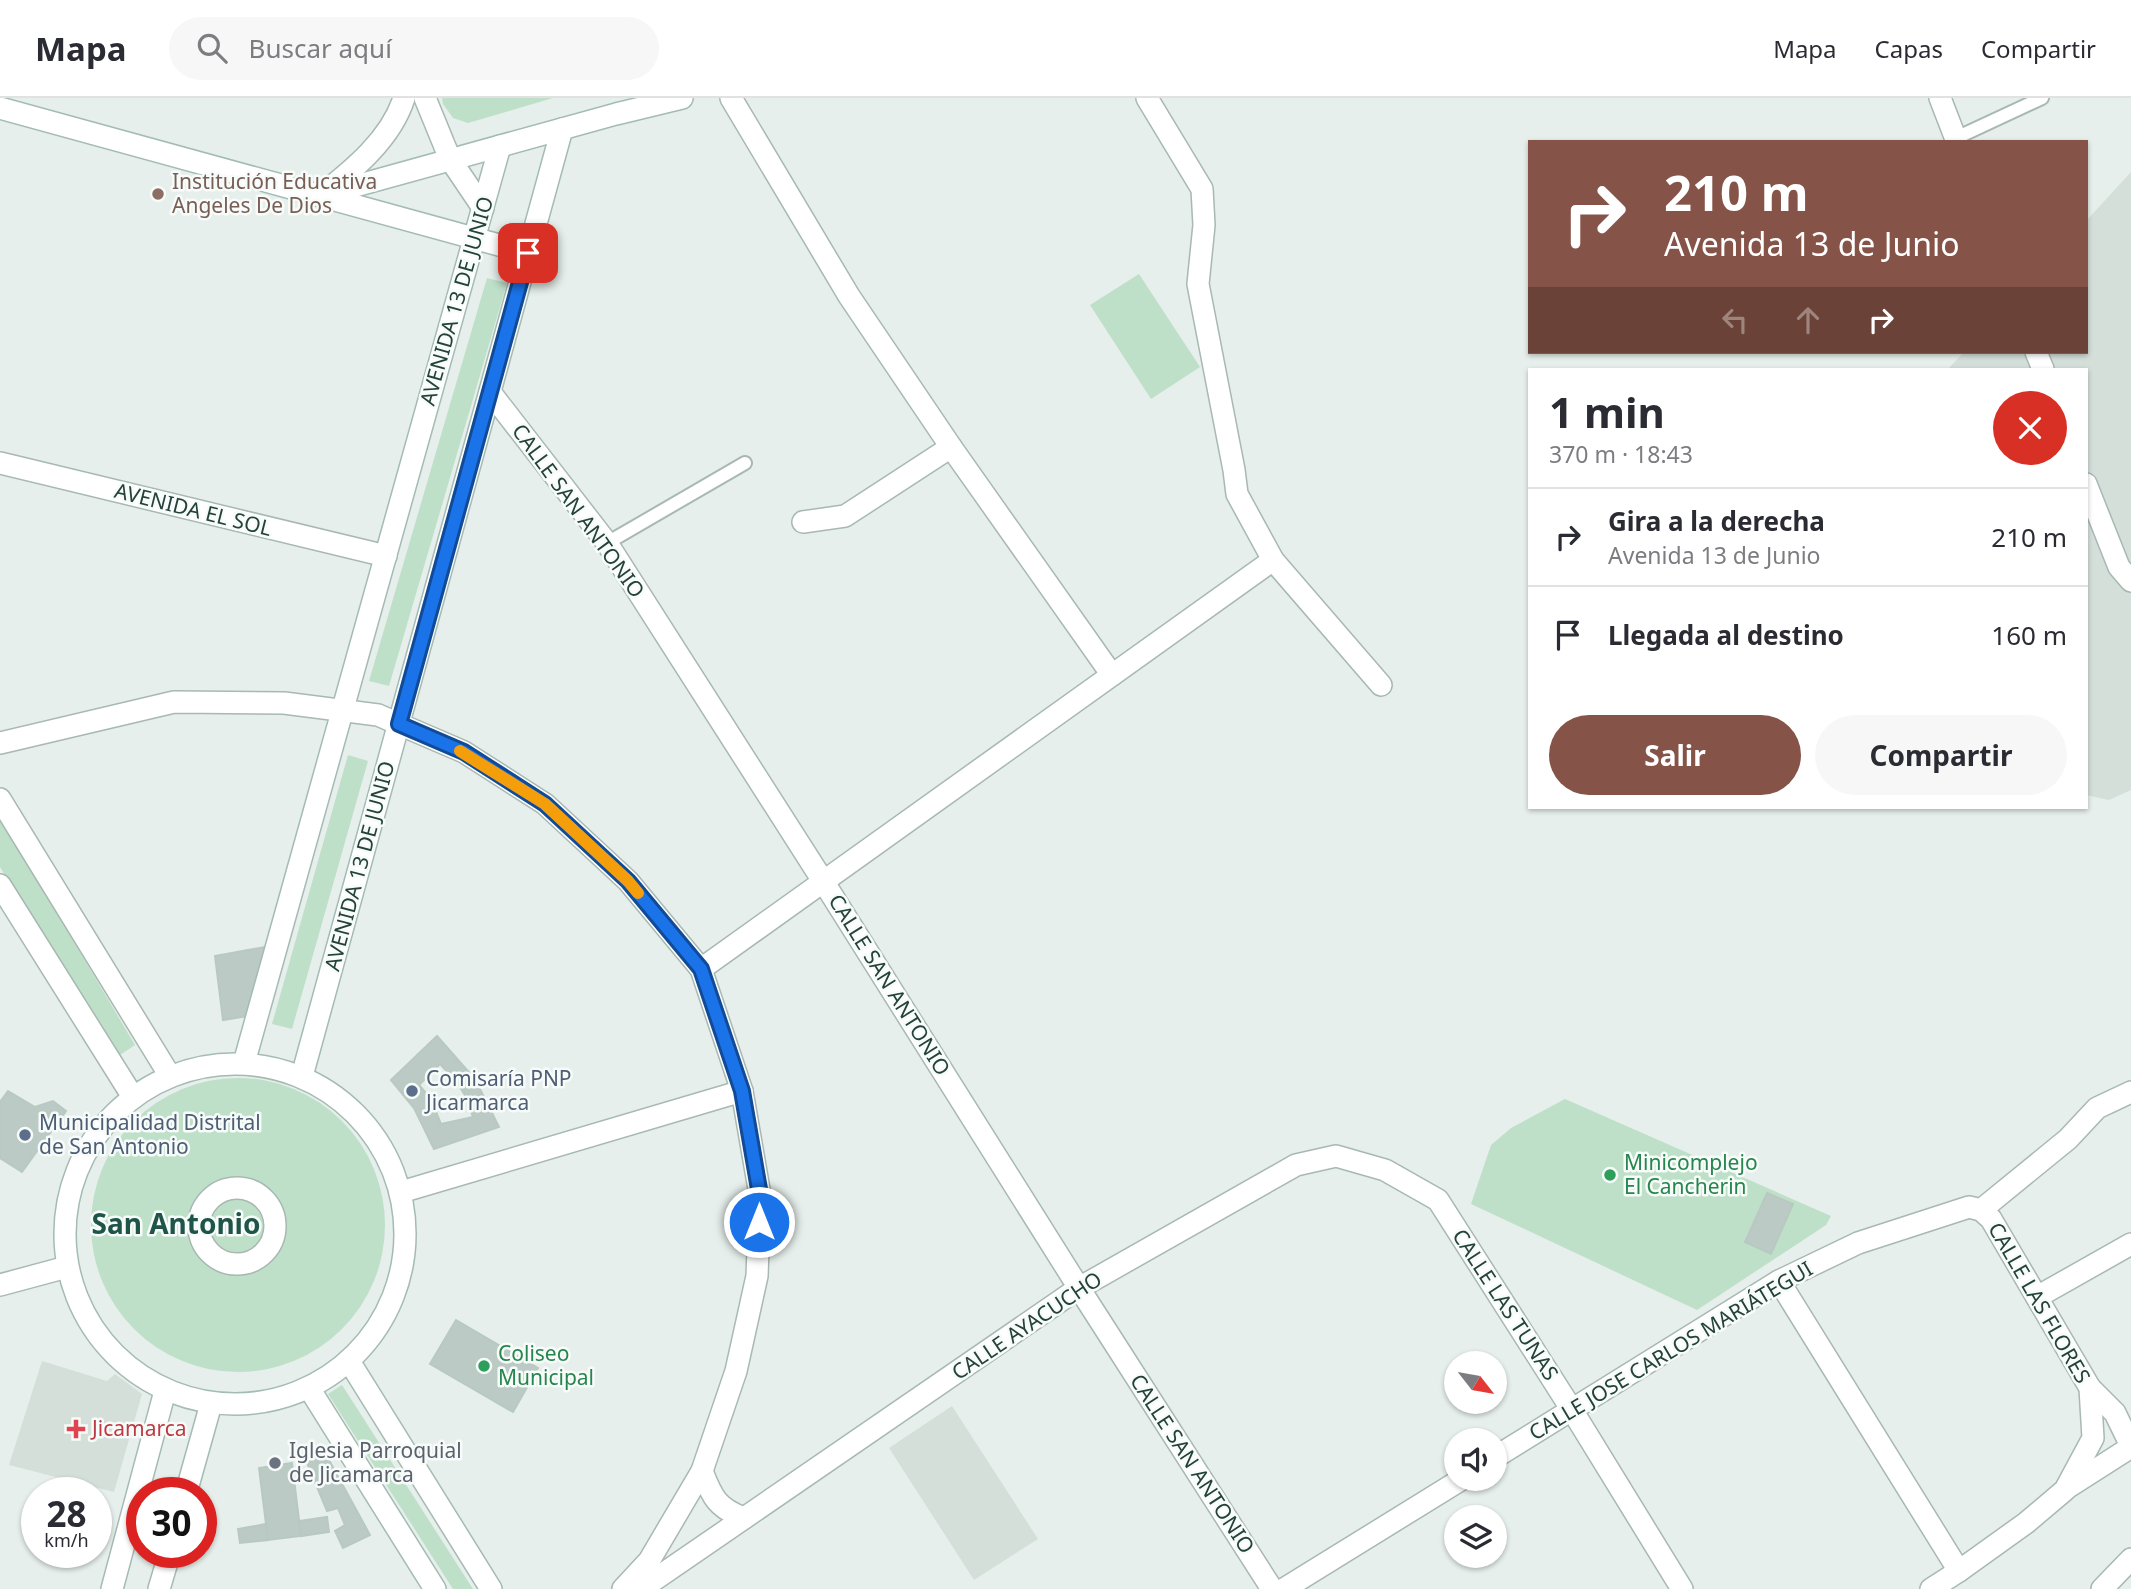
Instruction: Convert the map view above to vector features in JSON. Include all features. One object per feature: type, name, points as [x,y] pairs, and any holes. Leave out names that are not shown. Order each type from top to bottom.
[{"type":"street","points":[[321,195],[356,167],[380,141],[402,106],[404,98]]},
{"type":"street","points":[[425,98],[450,159],[483,208]]},
{"type":"street","points":[[321,195],[682,98]]},
{"type":"street","points":[[731,98],[849,296],[950,447],[1112,675]]},
{"type":"street","points":[[1147,98],[1202,189],[1204,225],[1198,284],[1237,494],[1273,560],[1381,685]]},
{"type":"street","points":[[1940,98],[1956,140]]},
{"type":"street","points":[[0,108],[528,253]]},
{"type":"street","name":"AVENIDA 13 DE JUNIO","points":[[302,1076],[562,129]]},
{"type":"street","name":"AVENIDA 13 DE JUNIO","points":[[244,1063],[500,146]]},
{"type":"street","name":"CALLE SAN ANTONIO","points":[[490,392],[607,543],[1272,1589]]},
{"type":"street","points":[[803,522],[845,516],[950,447]]},
{"type":"street","name":"AVENIDA EL SOL","points":[[0,463],[386,556]]},
{"type":"street","points":[[2088,488],[2127,568]]},
{"type":"street","points":[[701,969],[1273,560]]},
{"type":"street","points":[[0,743],[174,702],[284,703],[377,715],[464,752],[545,804],[628,881],[701,969],[742,1091],[760,1195],[757,1276],[736,1371],[702,1471],[649,1561],[623,1589]]},
{"type":"street","points":[[0,799],[170,1076]]},
{"type":"street","points":[[0,885],[133,1097]]},
{"type":"street","points":[[244,1063],[281,1069],[302,1076],[337,1096],[365,1122],[387,1155],[401,1192],[406,1229],[403,1266],[392,1301],[374,1334],[349,1361],[309,1388],[261,1404],[211,1404],[165,1391],[130,1370],[101,1341],[80,1306],[67,1267],[64,1229],[70,1191],[84,1156],[105,1124],[133,1097],[170,1076],[191,1069],[244,1063]]},
{"type":"street","points":[[401,1192],[742,1091]]},
{"type":"street","points":[[1975,1209],[2068,1139],[2097,1108],[2131,1091]]},
{"type":"street","name":"CALLE AYACUCHO","points":[[641,1589],[1079,1288],[1296,1165],[1336,1156],[1385,1170],[1438,1200]]},
{"type":"street","name":"CALLE LAS TUNAS","points":[[1438,1200],[1682,1589]]},
{"type":"street","name":"CALLE JOSE CARLOS MARIÁTEGUI","points":[[1507,1450],[1779,1281],[1858,1242],[1975,1209]]},
{"type":"street","name":"CALLE LAS FLORES","points":[[1931,1589],[2026,1522],[2065,1490],[2093,1438],[2090,1388],[1991,1219],[1975,1209]]},
{"type":"street","points":[[2037,1297],[2131,1244]]},
{"type":"street","points":[[0,1285],[67,1267]]},
{"type":"street","points":[[1779,1281],[1959,1571]]},
{"type":"street","points":[[349,1361],[491,1589]]},
{"type":"street","points":[[309,1388],[435,1589]]},
{"type":"street","points":[[2065,1490],[2131,1446],[2115,1413],[2090,1388]]},
{"type":"street","points":[[112,1589],[165,1391]]},
{"type":"street","points":[[190,1477],[211,1404]]},
{"type":"street","points":[[702,1471],[716,1501],[727,1512],[744,1518]]},
{"type":"street","points":[[1284,1589],[1444,1490]]},
{"type":"street","points":[[2102,1589],[2131,1559]]},
{"type":"street","points":[[159,1589],[165,1568]]},
{"type":"lane","points":[[1956,140],[2042,98]]},
{"type":"lane","points":[[607,543],[746,463]]},
{"type":"shaded area","points":[[2131,172],[2131,790],[2109,800],[2088,795],[2088,368],[1949,368],[1962,354],[2088,354],[2088,219]]},
{"type":"shaded area","name":"Jicamarca","points":[[42,1361],[107,1381],[115,1374],[142,1394],[114,1492],[112,1477],[56,1477],[9,1465]]},
{"type":"shaded area","points":[[952,1406],[1038,1539],[974,1580],[889,1448]]},
{"type":"green space","points":[[442,98],[553,98],[468,123],[453,118]]},
{"type":"green space","points":[[1139,274],[1200,367],[1151,399],[1090,305]]},
{"type":"green space","points":[[487,278],[507,283],[389,686],[369,681]]},
{"type":"green space","points":[[348,755],[368,761],[292,1029],[272,1024]]},
{"type":"green space","points":[[0,817],[135,1045],[114,1059],[0,867]]},
{"type":"green space","points":[[224,1078],[252,1078],[281,1084],[320,1102],[352,1132],[361,1143],[379,1182],[385,1225],[383,1254],[374,1281],[361,1307],[342,1329],[320,1348],[281,1366],[252,1372],[224,1372],[195,1366],[156,1348],[124,1318],[115,1307],[97,1268],[91,1239],[91,1211],[97,1182],[115,1143],[145,1111],[156,1102],[195,1084]]},
{"type":"green space","name":"Minicomplejo El Cancherin","points":[[1565,1099],[1831,1216],[1826,1225],[1697,1310],[1471,1204],[1491,1145],[1511,1128]]},
{"type":"green space","points":[[342,1385],[473,1589],[453,1589],[328,1394]]},
{"type":"building","points":[[265,947],[247,1016],[223,1020],[215,956]]},
{"type":"building","name":"Comisaría PNP Jicarmarca","points":[[437,1036],[475,1079],[499,1127],[434,1149],[414,1108],[391,1080]],"holes":[[[440,1064],[457,1082],[473,1117],[441,1124],[431,1099],[419,1085]]]},
{"type":"building","name":"Municipalidad Distrital de San Antonio","points":[[8,1091],[35,1107],[53,1101],[66,1111],[22,1172],[0,1158],[0,1102]]},
{"type":"building","points":[[1767,1193],[1793,1204],[1771,1254],[1745,1242]]},
{"type":"building","name":"Coliseo Municipal","points":[[456,1320],[538,1368],[513,1412],[430,1364]]},
{"type":"building","points":[[323,1449],[370,1535],[343,1548],[335,1531],[345,1525],[338,1508],[327,1511],[305,1458]]},
{"type":"building","points":[[292,1463],[301,1536],[268,1540],[259,1468]]},
{"type":"building","points":[[327,1517],[329,1532],[301,1536],[299,1521]]},
{"type":"building","points":[[266,1524],[268,1540],[240,1543],[238,1529]]},
{"type":"slow traffic","points":[[460,751],[545,804],[638,893]]},
{"type":"place","name":"Institución Educativa Angeles De Dios","points":[[158,194]]},
{"type":"place","name":"Comisaría PNP Jicarmarca","points":[[412,1091]]},
{"type":"place","name":"Municipalidad Distrital de San Antonio","points":[[25,1135]]},
{"type":"place","name":"Minicomplejo El Cancherin","points":[[1610,1175]]},
{"type":"place","name":"Coliseo Municipal","points":[[484,1366]]},
{"type":"place","name":"Jicamarca","points":[[76,1429]]},
{"type":"place","name":"Iglesia Parroquial de Jicamarca","points":[[275,1463]]},
{"type":"district","name":"San Antonio","points":[[176,1224]]},
{"type":"route","points":[[528,253],[399,724],[464,752],[545,804],[628,881],[701,969],[742,1091],[760,1195],[759,1222]]}]
